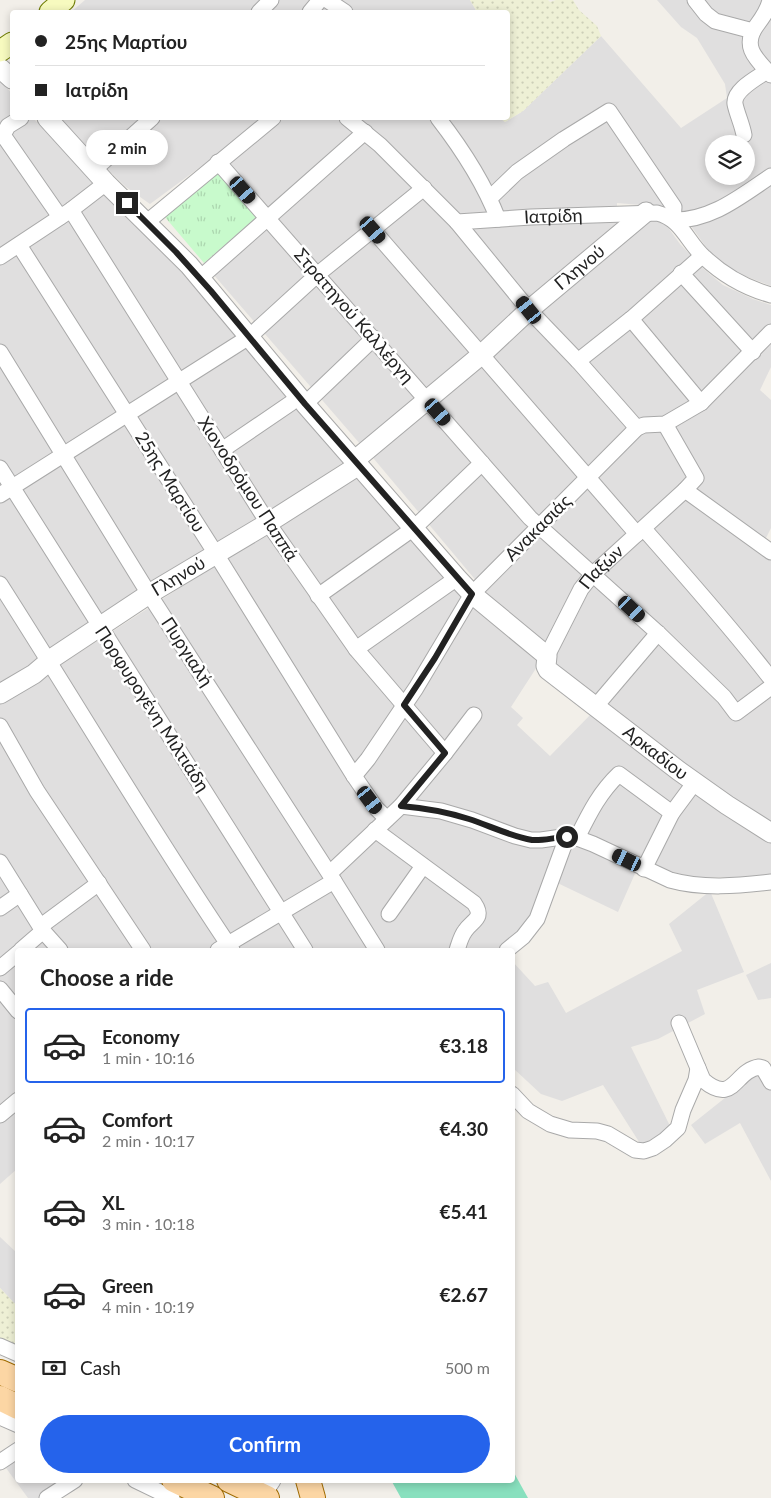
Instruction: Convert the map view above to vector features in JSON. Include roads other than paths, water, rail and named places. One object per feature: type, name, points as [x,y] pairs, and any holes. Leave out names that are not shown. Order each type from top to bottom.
[{"type":"main road","points":[[0,1372],[15,1379]]},
{"type":"main road","points":[[0,1398],[15,1405]]},
{"type":"main road","points":[[237,1483],[264,1493]]},
{"type":"main road","points":[[309,1483],[313,1498]]},
{"type":"main road","points":[[165,1492],[212,1498]]},
{"type":"street","points":[[261,10],[271,0]]},
{"type":"street","points":[[312,10],[320,0]]},
{"type":"street","points":[[327,0],[342,10]]},
{"type":"street","points":[[695,0],[706,14],[715,21],[753,31]]},
{"type":"street","points":[[744,135],[735,104],[736,96],[740,91],[769,73],[753,55],[750,37],[765,15],[770,0]]},
{"type":"street","points":[[0,68],[10,77]]},
{"type":"street","points":[[490,198],[517,172],[564,139],[609,111],[674,207],[674,220],[702,256],[719,271],[740,283],[771,296]]},
{"type":"street","name":"Χιονοδρόμου Παππά","points":[[18,120],[8,126],[3,135],[66,214],[178,381],[268,523],[318,596],[356,649],[445,753]]},
{"type":"street","points":[[49,120],[100,176],[146,222],[270,120]]},
{"type":"street","points":[[0,257],[66,214],[150,120]]},
{"type":"street","points":[[350,120],[380,145],[457,222],[529,310],[578,361],[637,428],[644,425],[665,424],[701,403],[771,332]]},
{"type":"street","points":[[440,120],[456,141],[490,198],[498,219]]},
{"type":"street","points":[[200,278],[365,132]]},
{"type":"street","name":"Στρατηγού Καλλέργη","points":[[218,162],[539,528],[658,633],[719,692],[736,713],[771,687]]},
{"type":"street","points":[[674,220],[687,220],[725,206],[771,176]]},
{"type":"street","points":[[6,491],[248,337],[318,274],[424,188]]},
{"type":"street","name":"Ιατρίδη","points":[[457,222],[531,216],[646,212],[657,213],[674,220]]},
{"type":"street","name":"Γληνού","points":[[0,694],[38,671],[49,661],[149,594],[268,523],[357,462],[426,399],[481,355],[529,310],[646,212]]},
{"type":"street","name":"Αρκαδίου","points":[[146,222],[200,278],[248,337],[298,404],[357,462],[472,594],[547,661],[548,670],[679,771],[771,833]]},
{"type":"street","points":[[373,230],[588,477],[704,597],[771,679]]},
{"type":"street","name":"25ης Μαρτίου","points":[[19,245],[216,554],[354,776],[376,808],[387,819]]},
{"type":"street","points":[[578,361],[630,319],[702,256]]},
{"type":"street","points":[[681,273],[753,352]]},
{"type":"street","points":[[630,319],[701,403]]},
{"type":"street","points":[[222,450],[298,404],[374,338]]},
{"type":"street","name":"Πυργιαλή","points":[[0,352],[149,594],[376,948]]},
{"type":"street","points":[[665,424],[696,478],[685,490],[771,552]]},
{"type":"street","name":"Ανακασιάς","points":[[354,776],[368,759],[435,658],[472,594],[637,428]]},
{"type":"street","points":[[318,596],[414,528],[482,463]]},
{"type":"street","name":"Πορφυρογένη Μιλτιάδη","points":[[0,468],[6,491],[100,628],[304,948]]},
{"type":"street","name":"Παξών","points":[[547,661],[581,589],[593,574],[685,490]]},
{"type":"street","points":[[356,649],[457,578]]},
{"type":"street","points":[[0,584],[226,948],[332,877],[375,830],[401,806],[445,753],[474,714]]},
{"type":"street","points":[[596,706],[658,633]]},
{"type":"street","points":[[0,726],[37,791],[142,948]]},
{"type":"street","points":[[509,948],[523,937],[534,924],[572,837],[602,792],[619,774],[672,814]]},
{"type":"street","points":[[644,869],[672,814],[695,782]]},
{"type":"street","points":[[401,806],[440,811],[531,840],[572,837],[593,844],[644,869],[683,884],[700,886],[771,882]]},
{"type":"street","points":[[375,830],[474,903],[478,914],[476,921],[466,929],[458,948]]},
{"type":"street","points":[[0,862],[42,928],[58,948]]},
{"type":"street","points":[[390,914],[423,866]]},
{"type":"street","points":[[23,948],[42,928],[99,883]]},
{"type":"street","points":[[0,908],[20,894]]},
{"type":"street","points":[[0,968],[15,956]]},
{"type":"street","points":[[0,989],[15,1007]]},
{"type":"street","points":[[679,1023],[703,1080],[709,1084],[720,1089],[727,1089],[734,1086],[748,1071],[759,1067],[763,1068],[771,1082]]},
{"type":"street","points":[[515,1097],[528,1112],[550,1124],[562,1128],[597,1131],[608,1134],[635,1150],[644,1151],[653,1148],[665,1140],[678,1128],[683,1110],[696,1080],[698,1068]]},
{"type":"street","points":[[0,1346],[15,1353]]},
{"type":"street","points":[[0,1417],[15,1424]]},
{"type":"street","points":[[0,1462],[15,1452]]},
{"type":"street","points":[[47,1498],[70,1483]]},
{"type":"street","points":[[142,1483],[165,1492]]}]
